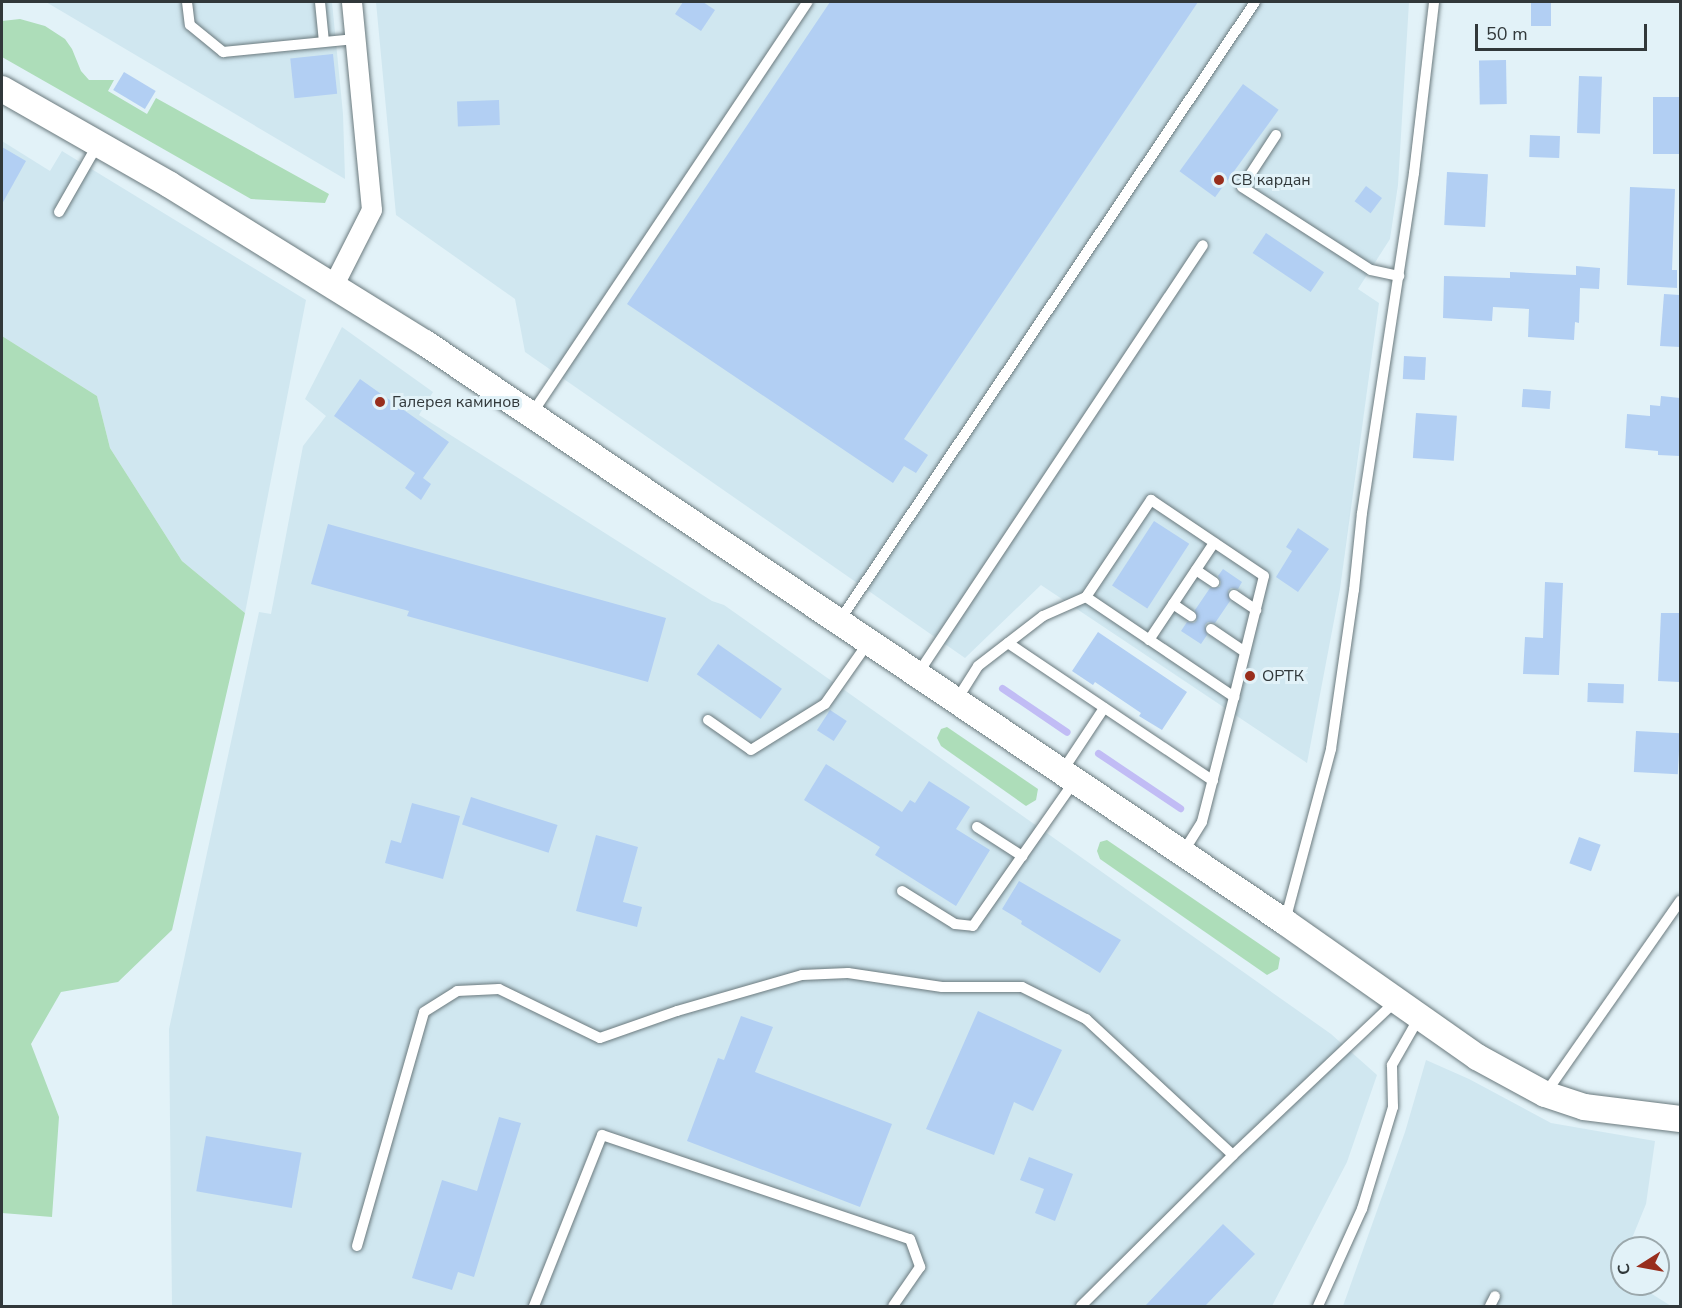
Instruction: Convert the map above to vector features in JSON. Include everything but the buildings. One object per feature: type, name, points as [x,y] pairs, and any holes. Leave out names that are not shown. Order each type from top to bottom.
[{"type":"street","points":[[333,287],[372,210],[352,2]]},
{"type":"street","points":[[3,93],[170,185],[425,343],[916,676],[1285,922],[1477,1057],[1545,1094],[1584,1107],[1680,1119]]},
{"type":"lane","points":[[187,2],[190,25],[223,52],[355,39]]},
{"type":"lane","points":[[320,2],[324,42]]},
{"type":"lane","points":[[530,415],[808,2]]},
{"type":"lane","points":[[838,623],[1255,2]]},
{"type":"lane","points":[[1285,922],[1331,748],[1354,590],[1362,513],[1414,173],[1434,2]]},
{"type":"lane","points":[[1276,135],[1242,187],[1371,270],[1399,276]]},
{"type":"lane","points":[[59,212],[98,144]]},
{"type":"lane","points":[[916,676],[1203,245]]},
{"type":"lane","points":[[955,702],[978,666],[1043,616],[1086,597],[1151,500],[1264,576],[1202,822],[1182,854]]},
{"type":"lane","points":[[1149,640],[1214,543]]},
{"type":"lane","points":[[1196,570],[1214,582]]},
{"type":"lane","points":[[1234,595],[1256,610]]},
{"type":"lane","points":[[1086,597],[1234,697]]},
{"type":"lane","points":[[1173,604],[1191,616]]},
{"type":"lane","points":[[1211,629],[1245,652]]},
{"type":"lane","points":[[708,720],[751,750],[825,704],[868,643]]},
{"type":"lane","points":[[1008,643],[1213,781]]},
{"type":"lane","points":[[902,891],[955,924],[973,926],[1022,856],[1068,777],[1104,708]]},
{"type":"lane","points":[[977,827],[1022,856]]},
{"type":"lane","points":[[1545,1094],[1680,901]]},
{"type":"lane","points":[[357,1246],[424,1012],[457,991],[498,989],[600,1038],[677,1011],[802,975],[848,973],[942,987],[1022,987],[1086,1019],[1233,1155]]},
{"type":"lane","points":[[1081,1306],[1233,1155],[1398,1000]]},
{"type":"lane","points":[[1318,1306],[1362,1209],[1393,1107],[1392,1065],[1420,1016]]},
{"type":"lane","points":[[534,1306],[602,1135],[910,1239],[920,1267],[893,1306]]},
{"type":"shaded area","points":[[46,2],[332,2],[343,114],[345,179]]},
{"type":"shaded area","points":[[376,2],[1409,2],[1398,185],[1390,239],[1358,289],[1379,303],[1340,589],[1307,763],[1041,585],[965,658],[525,352],[515,299],[396,215]]},
{"type":"shaded area","points":[[2,141],[50,171],[62,151],[306,300],[245,613],[182,561],[110,448],[97,396],[2,336]]},
{"type":"shaded area","points":[[342,327],[433,392],[419,415],[712,601],[724,605],[1331,1034],[1377,1075],[1347,1162],[1272,1306],[172,1306],[169,1029],[259,612],[271,614],[303,446],[326,416],[305,399]]},
{"type":"shaded area","points":[[1426,1060],[1469,1079],[1551,1123],[1655,1141],[1646,1204],[1633,1236],[1610,1236],[1610,1296],[1655,1296],[1671,1306],[1343,1306],[1405,1132]]},
{"type":"green space","points":[[20,19],[45,26],[65,39],[81,71],[89,80],[114,80],[108,91],[147,114],[156,98],[329,194],[325,203],[251,199],[2,57],[2,21]]},
{"type":"green space","points":[[2,336],[97,396],[110,448],[182,561],[245,613],[172,930],[118,982],[61,992],[31,1044],[59,1117],[52,1217],[2,1213]]},
{"type":"green space","points":[[947,727],[1038,789],[1036,800],[1026,806],[941,746],[937,738],[941,729]]},
{"type":"green space","points":[[1107,840],[1280,958],[1278,969],[1267,975],[1100,859],[1097,851],[1100,842]]},
{"type":"waterway","points":[[1002,688],[1067,732]]},
{"type":"waterway","points":[[1098,753],[1180,808]]},
{"type":"place","name":"СВ кардан","points":[[1219,180]]},
{"type":"place","name":"Галерея каминов","points":[[380,402]]},
{"type":"place","name":"ОРТК","points":[[1250,676]]}]
